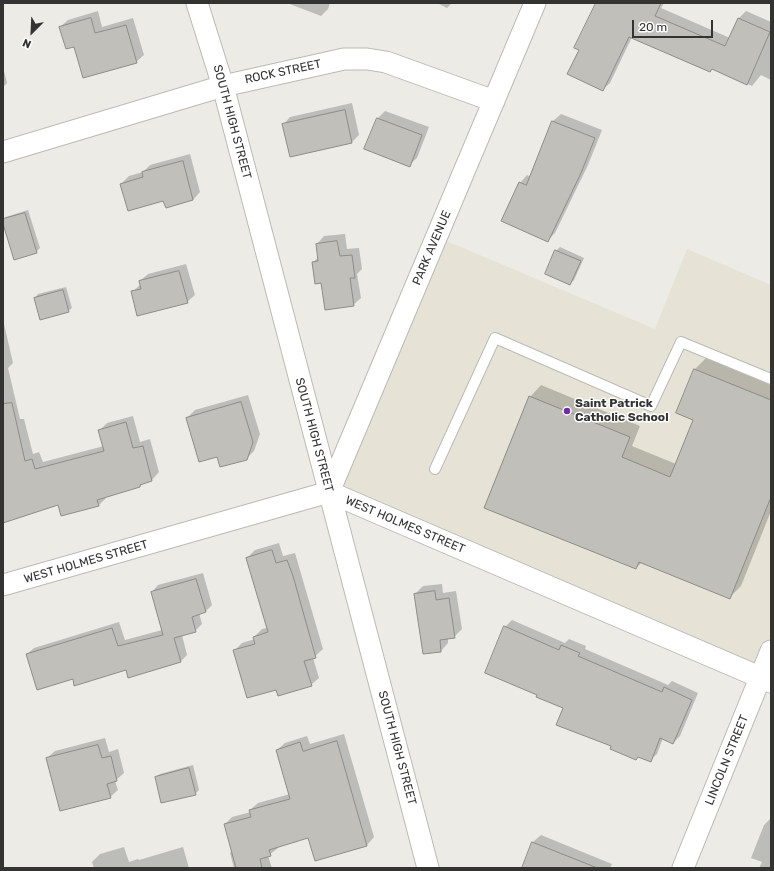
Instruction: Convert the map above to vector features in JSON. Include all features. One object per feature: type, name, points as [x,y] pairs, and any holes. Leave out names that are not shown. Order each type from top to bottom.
[{"type":"street","name":"SOUTH HIGH STREET","points":[[198,3],[223,86],[428,868]]},
{"type":"street","name":"PARK AVENUE","points":[[329,492],[535,3]]},
{"type":"street","name":"ROCK STREET","points":[[3,152],[223,86],[344,59],[367,59],[386,62],[494,101]]},
{"type":"street","name":"WEST HOLMES STREET","points":[[3,585],[329,492],[766,680]]},
{"type":"street","name":"LINCOLN STREET","points":[[683,868],[766,680],[771,651]]},
{"type":"lane","points":[[435,469],[495,338],[651,406],[681,342],[771,379]]},
{"type":"shaded area","name":"Saint Patrick Catholic School","points":[[437,237],[655,329],[687,249],[771,285],[771,651],[760,677],[329,492]]},
{"type":"building","points":[[596,3],[661,3],[655,16],[725,46],[738,18],[770,32],[747,85],[712,69],[710,72],[629,37],[603,91],[567,74],[579,50],[574,48]]},
{"type":"building","points":[[91,18],[95,33],[126,25],[137,63],[83,78],[74,47],[66,49],[59,27]]},
{"type":"building","points":[[345,110],[352,143],[290,157],[282,124]]},
{"type":"building","points":[[377,118],[422,135],[410,167],[364,149]]},
{"type":"building","points":[[552,121],[595,138],[581,173],[548,242],[501,221],[519,182],[526,185]]},
{"type":"building","points":[[183,161],[193,200],[166,208],[163,201],[128,211],[120,184],[143,177],[142,172]]},
{"type":"building","points":[[25,213],[37,253],[14,260],[3,224],[3,219]]},
{"type":"building","points":[[337,241],[340,256],[352,255],[355,278],[350,278],[354,306],[325,310],[321,283],[315,284],[312,262],[318,261],[316,244]]},
{"type":"building","points":[[555,250],[581,261],[570,285],[545,274]]},
{"type":"building","points":[[179,271],[188,303],[137,316],[131,291],[141,289],[139,281]]},
{"type":"building","points":[[63,290],[69,312],[40,320],[34,298]]},
{"type":"building","points":[[694,369],[771,400],[771,497],[730,599],[639,562],[636,569],[484,508],[529,396],[630,437],[622,457],[670,477],[693,420],[676,413]]},
{"type":"building","points":[[241,402],[253,442],[247,460],[220,467],[217,457],[199,462],[186,418]]},
{"type":"building","points":[[12,403],[25,461],[32,459],[35,469],[104,451],[98,430],[126,422],[133,448],[143,446],[152,481],[140,485],[140,487],[97,500],[99,506],[61,516],[58,505],[3,523],[3,404]]},
{"type":"building","points":[[272,550],[276,563],[287,560],[293,576],[316,658],[304,661],[312,686],[278,696],[276,690],[247,698],[233,650],[255,644],[253,637],[268,632],[246,558]]},
{"type":"building","points":[[196,579],[206,612],[192,617],[196,632],[174,638],[181,662],[128,678],[126,670],[74,686],[73,679],[37,690],[26,654],[112,628],[118,646],[163,635],[151,592]]},
{"type":"building","points":[[435,591],[436,600],[449,598],[455,638],[440,640],[441,652],[423,654],[414,594]]},
{"type":"building","points":[[504,626],[559,650],[561,645],[580,653],[578,656],[662,692],[664,687],[692,700],[673,744],[660,738],[651,762],[638,757],[636,760],[610,749],[611,746],[556,725],[563,708],[536,697],[537,695],[485,673]]},
{"type":"building","points":[[337,741],[367,846],[315,861],[308,838],[269,850],[271,856],[260,859],[262,868],[236,868],[224,824],[251,817],[249,810],[290,799],[276,750],[300,742],[303,751]]},
{"type":"building","points":[[98,745],[102,758],[111,756],[117,781],[107,784],[111,798],[60,811],[46,758]]},
{"type":"building","points":[[189,768],[196,795],[161,803],[155,777]]},
{"type":"building","points":[[532,842],[595,867],[595,868],[522,868]]},
{"type":"place","name":"Saint Patrick Catholic School","points":[[567,411]]}]
